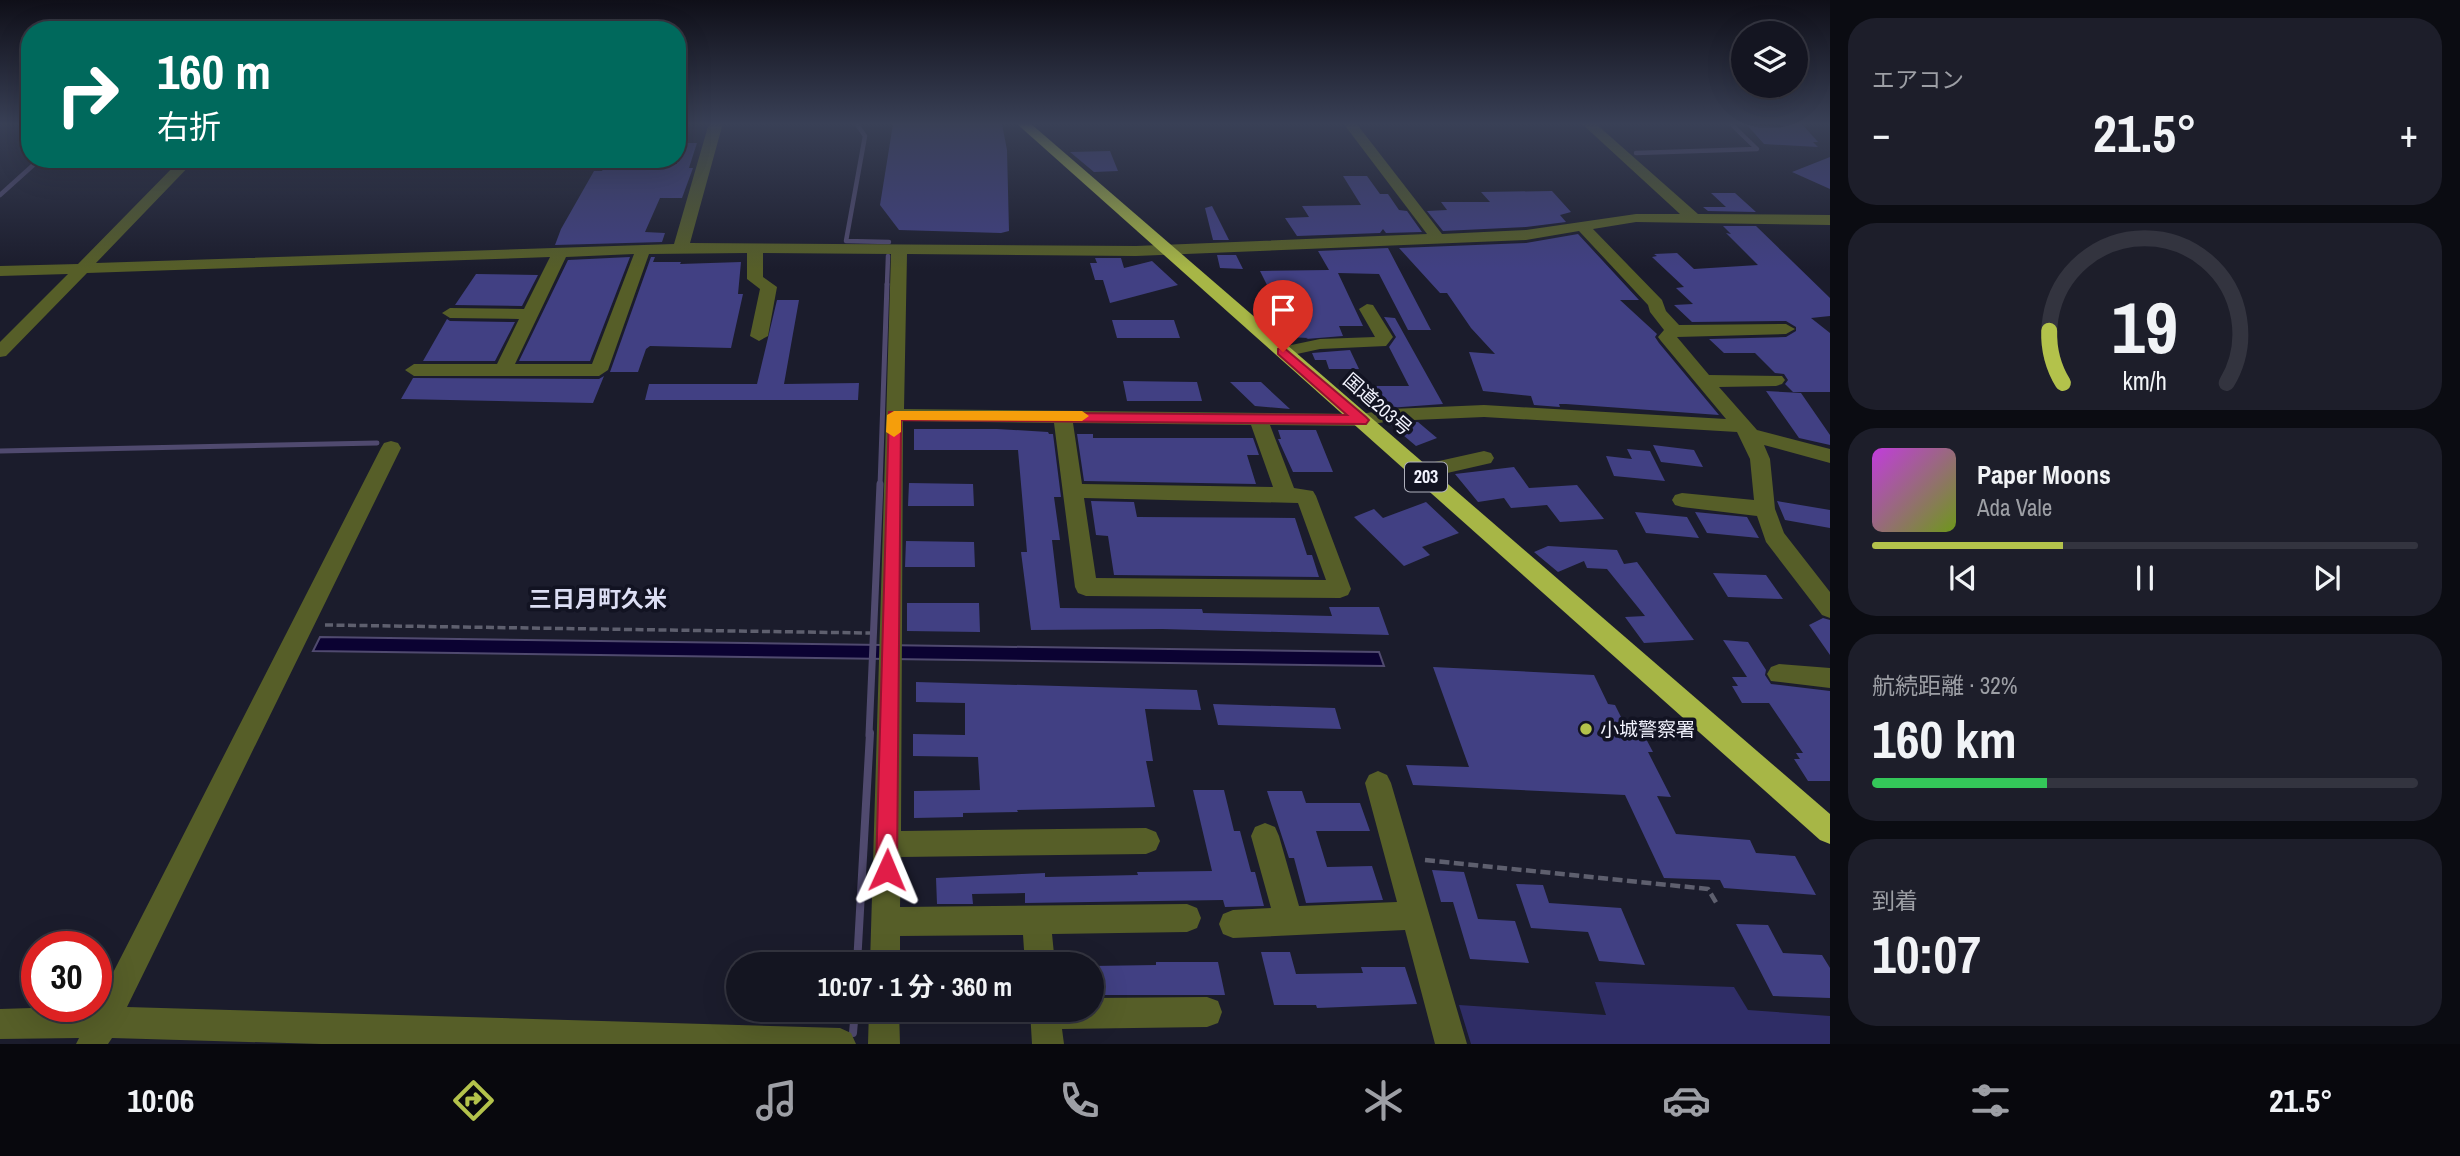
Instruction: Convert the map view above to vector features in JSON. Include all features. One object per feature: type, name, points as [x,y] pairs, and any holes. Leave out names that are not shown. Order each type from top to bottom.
[{"type":"highway","name":"国道203号","points":[[1078,172],[1830,831]]},
{"type":"street","points":[[0,352],[177,172]]},
{"type":"street","points":[[681,248],[702,172]]},
{"type":"street","points":[[1386,172],[1438,239]]},
{"type":"street","points":[[1641,172],[1693,218]]},
{"type":"street","points":[[0,271],[681,248],[1166,249],[1526,234],[1636,218],[1830,220]]},
{"type":"street","points":[[1582,226],[1656,304],[1658,312],[1674,330]]},
{"type":"street","points":[[755,248],[755,279],[769,287],[759,336]]},
{"type":"street","points":[[885,952],[890,669],[879,633],[894,415],[900,249]]},
{"type":"street","points":[[414,370],[599,370],[643,250]]},
{"type":"street","points":[[503,370],[559,254]]},
{"type":"street","points":[[1283,352],[1320,344],[1380,342],[1384,337],[1367,309]]},
{"type":"street","points":[[450,313],[530,314]]},
{"type":"street","points":[[1787,329],[1674,330],[1667,337],[1746,431],[1760,459],[1765,509],[1774,536],[1830,610]]},
{"type":"street","points":[[1705,381],[1776,380]]},
{"type":"street","points":[[894,415],[1361,420],[1379,415],[1457,415],[1484,411],[1746,431],[1830,456]]},
{"type":"street","points":[[1063,416],[1073,491],[1086,587],[1340,589],[1306,496],[1073,491]]},
{"type":"street","points":[[1258,418],[1286,495]]},
{"type":"street","points":[[98,1033],[391,449]]},
{"type":"street","points":[[1421,472],[1484,458]]},
{"type":"street","points":[[1682,500],[1765,509]]},
{"type":"street","points":[[1779,674],[1830,678]]},
{"type":"street","points":[[1378,783],[1451,1044]]},
{"type":"street","points":[[1265,836],[1289,922]]},
{"type":"street","points":[[887,844],[1146,841]]},
{"type":"street","points":[[1233,924],[1415,915]]},
{"type":"street","points":[[886,922],[1187,918]]},
{"type":"street","points":[[1036,920],[1039,952]]},
{"type":"street","points":[[1046,1023],[1207,1012]]},
{"type":"street","points":[[884,1022],[884,1044]]},
{"type":"street","points":[[0,1024],[98,1033],[840,1044]]},
{"type":"path","points":[[302,625],[879,633]]},
{"type":"path","points":[[1399,858],[1708,889],[1717,904]]},
{"type":"shaded area","points":[[320,637],[1379,652],[1384,666],[313,651]]},
{"type":"shaded area","points":[[1595,982],[1734,987],[1748,1010],[1830,1016],[1830,1044],[1471,1044],[1459,1005],[1606,1015]]},
{"type":"building","points":[[594,172],[692,172],[682,198],[660,198],[645,232],[665,233],[662,242],[555,245],[561,229]]},
{"type":"building","points":[[885,172],[1008,172],[1009,231],[899,230],[880,205]]},
{"type":"building","points":[[1792,172],[1830,172],[1830,189]]},
{"type":"building","points":[[1343,176],[1367,176],[1380,194],[1388,194],[1399,210],[1407,211],[1422,232],[1386,233],[1383,229],[1380,233],[1297,236],[1285,218],[1309,217],[1302,206],[1361,205]]},
{"type":"building","points":[[1552,191],[1571,212],[1560,215],[1566,222],[1443,231],[1427,211],[1447,210],[1441,202],[1490,202],[1481,192]]},
{"type":"building","points":[[1711,193],[1735,193],[1756,212],[1708,211],[1703,207],[1726,207]]},
{"type":"building","points":[[1212,206],[1229,240],[1213,240],[1205,208]]},
{"type":"building","points":[[1723,226],[1756,226],[1830,298],[1830,316],[1811,318],[1830,333],[1830,392],[1793,392],[1785,384],[1788,380],[1784,374],[1775,373],[1755,353],[1724,353],[1709,339],[1786,337],[1796,331],[1796,327],[1786,321],[1692,322],[1674,305],[1693,304],[1676,288],[1684,287],[1652,257],[1657,256],[1654,254],[1677,253],[1694,269],[1758,265],[1726,233],[1731,234]]},
{"type":"building","points":[[1578,234],[1639,300],[1620,300],[1657,334],[1655,337],[1659,343],[1719,415],[1566,404],[1559,404],[1560,407],[1534,405],[1531,396],[1483,391],[1469,352],[1495,354],[1471,328],[1447,293],[1440,293],[1399,248],[1526,243]]},
{"type":"building","points":[[1388,248],[1431,330],[1408,330],[1379,274],[1338,273],[1363,326],[1339,326],[1343,336],[1306,339],[1308,338],[1289,337],[1278,313],[1281,313],[1260,271],[1329,270],[1318,251]]},
{"type":"building","points":[[1217,255],[1236,255],[1243,269],[1220,268]]},
{"type":"building","points":[[630,257],[590,361],[519,361],[568,260]]},
{"type":"building","points":[[651,257],[655,257],[653,262],[681,262],[680,264],[741,262],[738,294],[743,294],[731,348],[650,346],[646,349],[638,372],[610,372]]},
{"type":"building","points":[[1095,258],[1121,258],[1124,268],[1152,261],[1178,285],[1110,303],[1103,280],[1095,280],[1090,263],[1097,263]]},
{"type":"building","points":[[476,274],[538,275],[522,306],[455,305]]},
{"type":"building","points":[[777,300],[799,300],[784,384],[859,383],[858,400],[645,400],[649,384],[757,384]]},
{"type":"building","points":[[1384,317],[1395,318],[1443,404],[1374,409],[1362,386],[1409,386],[1389,347],[1396,337]]},
{"type":"building","points":[[447,319],[515,322],[495,361],[423,361]]},
{"type":"building","points":[[1112,320],[1174,320],[1180,338],[1117,338]]},
{"type":"building","points":[[1350,350],[1359,369],[1329,369],[1326,360],[1315,360],[1312,353]]},
{"type":"building","points":[[604,376],[593,403],[401,399],[413,378],[599,379]]},
{"type":"building","points":[[1123,381],[1197,382],[1202,401],[1127,401]]},
{"type":"building","points":[[1230,382],[1261,382],[1290,409],[1255,406]]},
{"type":"building","points":[[1766,391],[1801,393],[1830,435],[1830,445],[1799,438]]},
{"type":"building","points":[[1418,422],[1437,438],[1416,446],[1390,424]]},
{"type":"building","points":[[914,429],[997,429],[1053,434],[1061,497],[1054,497],[1060,540],[1052,540],[1060,608],[1202,609],[1203,613],[1332,616],[1329,607],[1379,607],[1389,635],[1162,629],[1031,630],[1021,552],[1027,552],[1018,450],[914,450]]},
{"type":"building","points":[[1278,430],[1316,430],[1333,472],[1293,472],[1278,439],[1281,439]]},
{"type":"building","points":[[1077,434],[1093,434],[1093,438],[1253,438],[1259,455],[1247,455],[1256,484],[1084,481]]},
{"type":"building","points":[[1653,445],[1694,450],[1703,467],[1661,462]]},
{"type":"building","points":[[1627,449],[1650,451],[1665,481],[1614,476],[1606,456],[1632,459]]},
{"type":"building","points":[[1514,467],[1529,488],[1577,485],[1604,519],[1560,522],[1547,505],[1511,508],[1504,498],[1478,502],[1455,474]]},
{"type":"building","points":[[909,483],[973,484],[974,506],[908,506]]},
{"type":"building","points":[[1091,501],[1134,502],[1137,517],[1295,518],[1307,555],[1312,555],[1319,577],[1114,575],[1108,536],[1096,535]]},
{"type":"building","points":[[1777,501],[1830,510],[1830,528],[1785,520]]},
{"type":"building","points":[[1426,502],[1459,533],[1422,547],[1430,555],[1404,566],[1354,517],[1374,509],[1383,518]]},
{"type":"building","points":[[1635,512],[1687,517],[1699,538],[1646,533]]},
{"type":"building","points":[[1695,512],[1747,517],[1759,538],[1707,533]]},
{"type":"building","points":[[906,541],[974,542],[975,567],[905,567]]},
{"type":"building","points":[[1548,546],[1617,550],[1624,564],[1637,562],[1694,640],[1644,643],[1625,617],[1645,616],[1607,569],[1587,568],[1584,561],[1558,572],[1534,552]]},
{"type":"building","points":[[1713,573],[1766,575],[1783,599],[1728,597]]},
{"type":"building","points":[[907,603],[979,603],[980,632],[907,631]]},
{"type":"building","points":[[1823,618],[1830,620],[1830,655],[1809,625]]},
{"type":"building","points":[[1723,640],[1748,642],[1766,670],[1765,675],[1771,684],[1830,691],[1830,781],[1808,781],[1794,759],[1800,759],[1796,753],[1803,753],[1769,703],[1742,703],[1732,686],[1738,686],[1732,677],[1747,677]]},
{"type":"building","points":[[1433,667],[1594,675],[1608,704],[1615,705],[1630,735],[1644,735],[1653,752],[1648,752],[1671,797],[1657,796],[1676,834],[1750,840],[1756,853],[1795,856],[1816,895],[1724,888],[1720,880],[1664,878],[1625,795],[1413,785],[1406,765],[1469,767]]},
{"type":"building","points":[[916,682],[1197,690],[1201,710],[1145,709],[1153,761],[1146,761],[1155,807],[1017,810],[1018,812],[963,813],[963,817],[914,818],[914,791],[980,790],[978,757],[913,756],[913,734],[965,735],[965,703],[916,702]]},
{"type":"building","points":[[1213,704],[1335,708],[1341,729],[1218,725]]},
{"type":"building","points":[[1193,790],[1224,790],[1234,831],[1240,831],[1264,906],[1225,907],[1223,900],[1025,903],[1025,893],[972,894],[973,904],[937,904],[936,878],[1045,873],[1045,877],[1212,871]]},
{"type":"building","points":[[1267,791],[1302,791],[1306,803],[1360,803],[1370,831],[1316,831],[1327,867],[1372,866],[1383,900],[1306,903],[1294,858],[1289,858]]},
{"type":"building","points":[[1432,870],[1464,872],[1478,919],[1515,921],[1529,963],[1470,959],[1453,902],[1441,902]]},
{"type":"building","points":[[1516,884],[1543,885],[1549,903],[1621,908],[1645,965],[1599,961],[1588,932],[1531,928]]},
{"type":"building","points":[[1736,924],[1768,925],[1783,953],[1822,955],[1830,968],[1830,998],[1773,996]]},
{"type":"building","points":[[1261,952],[1290,952],[1296,974],[1363,973],[1361,967],[1405,967],[1417,1004],[1317,1008],[1316,1005],[1274,1005]]},
{"type":"building","points":[[1156,962],[1218,962],[1225,995],[1104,995],[1104,966],[1156,965]]},
{"type":"waterway","points":[[0,195],[26,172]]},
{"type":"waterway","points":[[859,172],[846,241],[889,242]]},
{"type":"waterway","points":[[887,285],[888,256]]},
{"type":"waterway","points":[[880,486],[887,284]]},
{"type":"waterway","points":[[0,451],[377,443]]},
{"type":"waterway","points":[[869,735],[880,484]]},
{"type":"waterway","points":[[858,952],[870,733]]},
{"type":"waterway","points":[[853,1033],[854,1022]]},
{"type":"slow traffic","points":[[894,432],[894,415],[1082,416]]},
{"type":"place","name":"小城警察署","points":[[1586,729]]},
{"type":"district","name":"三日月町久米","points":[[598,599]]},
{"type":"route","points":[[887,870],[894,415],[1361,420],[1283,352]]}]
